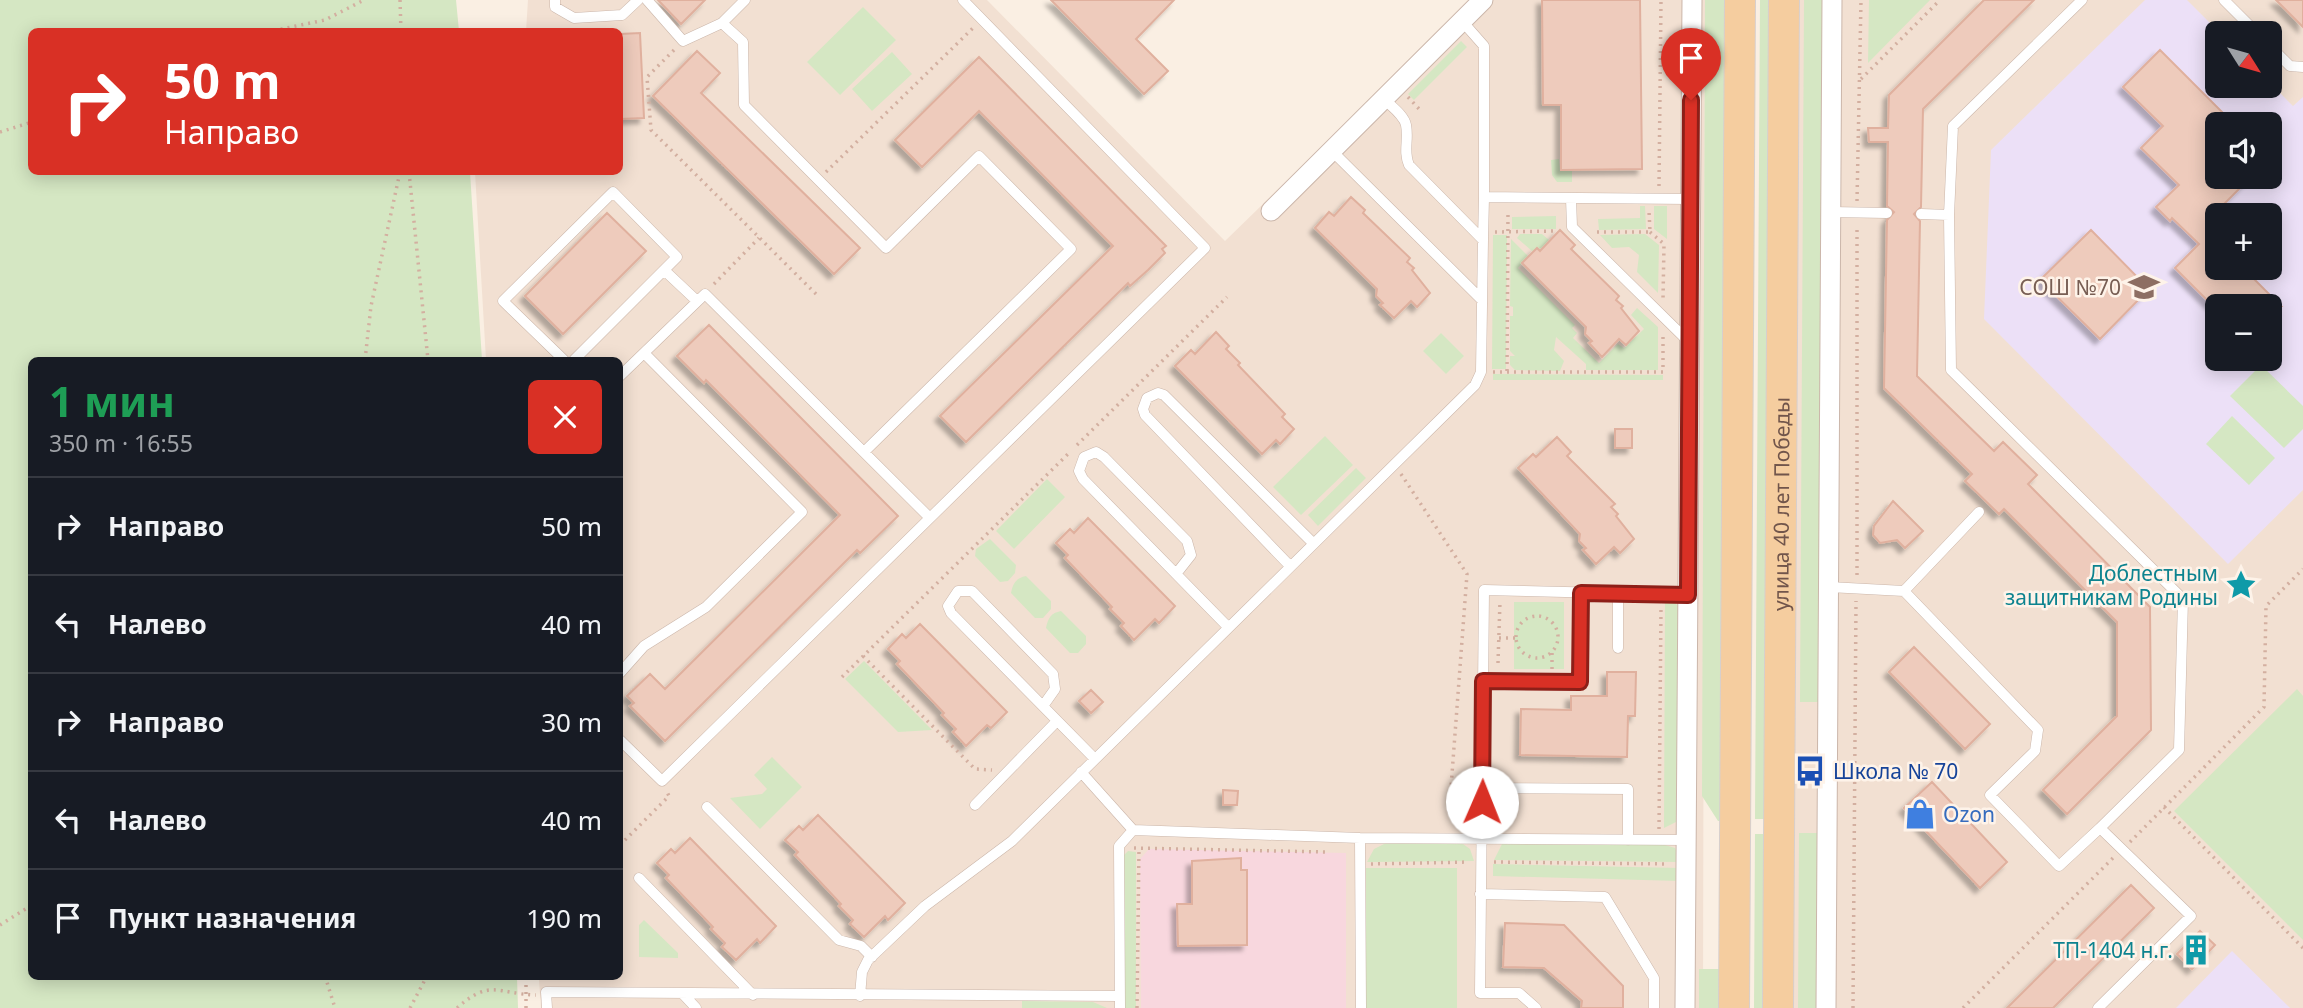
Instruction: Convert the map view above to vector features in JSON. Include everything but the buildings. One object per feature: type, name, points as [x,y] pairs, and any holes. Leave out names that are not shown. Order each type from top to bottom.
[{"type":"main road","name":"улица 40 лет Победы","points":[[1734,1008],[1740,0]]},
{"type":"main road","name":"улица 40 лет Победы","points":[[1778,1008],[1784,0]]},
{"type":"street","points":[[1271,211],[1483,0]]},
{"type":"street","points":[[1685,1008],[1692,0]]},
{"type":"street","points":[[1826,1008],[1832,0]]},
{"type":"lane","points":[[555,0],[555,7],[574,18],[622,15],[638,0]]},
{"type":"lane","points":[[647,0],[683,41],[722,23],[745,0]]},
{"type":"lane","points":[[623,743],[662,781],[1205,248],[964,0]]},
{"type":"lane","points":[[1829,587],[1904,591],[2038,730],[2035,751],[1990,794],[2059,866],[2179,750],[2183,599],[1951,370],[1949,215],[1952,126],[2082,0]]},
{"type":"lane","points":[[2227,1],[2246,21]]},
{"type":"lane","points":[[860,996],[862,972],[872,957],[925,906],[1012,841],[1475,385],[1481,372],[1483,46],[1462,21]]},
{"type":"lane","points":[[722,23],[743,42],[744,105],[886,248],[979,156],[1071,249],[863,452]]},
{"type":"lane","points":[[2282,58],[2290,66],[2303,67]]},
{"type":"lane","points":[[1384,99],[1402,116],[1406,125],[1405,153],[1409,165],[1483,240]]},
{"type":"lane","points":[[1332,150],[1482,300]]},
{"type":"lane","points":[[561,357],[503,301],[613,192],[677,257],[577,357]]},
{"type":"lane","points":[[1483,197],[1690,199]]},
{"type":"lane","points":[[1571,198],[1572,227],[1689,342]]},
{"type":"lane","points":[[1831,212],[1887,213]]},
{"type":"lane","points":[[1921,214],[1949,215]]},
{"type":"lane","points":[[664,270],[696,301]]},
{"type":"lane","points":[[623,373],[705,293],[929,517]]},
{"type":"lane","points":[[623,670],[644,646],[706,607],[802,512],[644,353]]},
{"type":"lane","points":[[1290,566],[1145,415],[1143,409],[1147,398],[1158,393],[1164,395],[1312,543]]},
{"type":"lane","points":[[1177,574],[1191,555],[1187,541],[1104,457],[1096,452],[1084,457],[1079,471],[1083,479],[1228,627]]},
{"type":"lane","points":[[1904,591],[1979,512]]},
{"type":"lane","points":[[1536,1008],[1519,993],[1480,993],[1484,590],[1688,595]]},
{"type":"lane","points":[[1043,706],[1055,689],[1053,674],[972,591],[958,591],[948,606],[951,613],[1095,759]]},
{"type":"lane","points":[[1483,681],[1580,682],[1581,593]]},
{"type":"lane","points":[[1618,594],[1618,648]]},
{"type":"lane","points":[[975,805],[1057,721]]},
{"type":"lane","points":[[1081,772],[1133,830],[1360,838],[1687,840]]},
{"type":"lane","points":[[1482,788],[1628,789],[1628,840]]},
{"type":"lane","points":[[707,807],[839,940],[861,946],[872,957]]},
{"type":"lane","points":[[2098,1008],[2191,916],[2100,828]]},
{"type":"lane","points":[[1120,1008],[1119,846],[1133,830]]},
{"type":"lane","points":[[1360,838],[1361,1008]]},
{"type":"lane","points":[[639,878],[754,995]]},
{"type":"lane","points":[[1480,894],[1605,897],[1654,978],[1654,1008]]},
{"type":"lane","points":[[547,1008],[546,992],[860,996],[925,1001],[1119,996]]},
{"type":"lane","points":[[683,994],[696,1008]]},
{"type":"path","points":[[286,28],[325,20],[364,0]]},
{"type":"path","points":[[400,0],[401,28]]},
{"type":"path","points":[[1647,186],[1660,186],[1661,0]]},
{"type":"path","points":[[1853,1008],[1857,212],[1861,0]]},
{"type":"path","points":[[1861,79],[1940,0]]},
{"type":"path","points":[[818,180],[982,19]]},
{"type":"path","points":[[683,41],[647,77],[651,130],[818,296]]},
{"type":"path","points":[[0,132],[28,123]]},
{"type":"path","points":[[365,357],[371,306],[399,175]]},
{"type":"path","points":[[410,175],[428,357]]},
{"type":"path","points":[[1507,372],[1508,198]]},
{"type":"path","points":[[1578,233],[1650,232],[1649,199]]},
{"type":"path","points":[[1493,232],[1556,231]]},
{"type":"path","points":[[705,293],[759,238]]},
{"type":"path","points":[[842,677],[1227,297]]},
{"type":"path","points":[[1492,372],[1663,373]]},
{"type":"path","points":[[1394,464],[1467,574],[1449,814],[1482,817]]},
{"type":"path","points":[[1963,1008],[2264,707],[2266,606],[2303,569]]},
{"type":"path","points":[[1659,840],[1661,600]]},
{"type":"path","points":[[1551,681],[1552,652],[1557,632],[1546,619],[1529,617],[1517,629],[1518,646],[1531,657],[1539,658],[1552,652]]},
{"type":"path","points":[[1499,638],[1516,638]]},
{"type":"path","points":[[863,656],[975,769],[991,771],[1000,761]]},
{"type":"path","points":[[623,842],[669,796],[662,781]]},
{"type":"path","points":[[2164,807],[2303,948]]},
{"type":"path","points":[[1137,1008],[1137,848],[1325,852]]},
{"type":"path","points":[[1359,864],[1687,864]]},
{"type":"path","points":[[0,925],[28,908]]},
{"type":"path","points":[[326,980],[335,1008]]},
{"type":"path","points":[[410,1008],[424,980]]},
{"type":"path","points":[[526,980],[526,1008]]},
{"type":"path","points":[[457,1008],[476,992],[503,989],[526,995],[545,995]]},
{"type":"shaded area","points":[[528,0],[987,0],[1225,241],[1472,0],[1705,0],[1703,1008],[541,1008],[539,980],[623,980],[623,357],[486,357],[475,175],[623,175],[623,28],[526,28]]},
{"type":"shaded area","points":[[1799,0],[2303,0],[2303,1008],[1792,1008]]},
{"type":"shaded area","name":"СОШ №70","points":[[2145,0],[2187,0],[2208,21],[2205,21],[2205,98],[2282,98],[2282,95],[2293,106],[2303,97],[2303,490],[2228,564],[1984,319],[1991,150]]},
{"type":"shaded area","points":[[1149,849],[1346,853],[1346,1008],[1141,1008],[1140,859]]},
{"type":"shaded area","points":[[2232,951],[2290,1008],[2176,1008]]},
{"type":"green space","points":[[0,0],[456,0],[459,28],[28,28],[28,175],[470,175],[482,357],[28,357],[28,980],[517,980],[518,1008],[0,1008]]},
{"type":"green space","points":[[1705,0],[1726,0],[1723,821],[1718,821],[1702,796]]},
{"type":"green space","points":[[1760,0],[1772,0],[1767,819],[1755,819]]},
{"type":"green space","points":[[1804,0],[1827,0],[1822,702],[1800,702]]},
{"type":"green space","points":[[1869,0],[1930,0],[1868,63]]},
{"type":"green space","points":[[863,7],[896,40],[840,95],[807,62]]},
{"type":"green space","points":[[1461,41],[1467,47],[1414,100],[1408,94]]},
{"type":"green space","points":[[892,52],[912,74],[872,111],[852,89]]},
{"type":"green space","points":[[1559,159],[1560,171],[1572,171],[1572,182],[1557,182],[1552,175],[1551,160]]},
{"type":"green space","points":[[1640,206],[1645,206],[1646,229],[1599,230],[1598,219],[1640,218]]},
{"type":"green space","points":[[1654,206],[1667,206],[1667,239],[1654,229]]},
{"type":"green space","points":[[1556,216],[1556,229],[1512,229],[1512,217]]},
{"type":"green space","points":[[1520,234],[1542,234],[1549,240],[1542,248],[1532,251],[1517,238]]},
{"type":"green space","points":[[1645,234],[1659,245],[1658,293],[1637,272],[1639,255],[1629,247],[1612,248],[1600,235]]},
{"type":"green space","points":[[1493,235],[1507,235],[1506,369],[1492,369]]},
{"type":"green space","points":[[1511,239],[1528,256],[1518,268],[1575,325],[1572,328],[1577,333],[1573,338],[1599,363],[1618,344],[1624,348],[1644,329],[1631,315],[1637,308],[1658,327],[1658,370],[1586,370],[1586,364],[1556,337],[1554,350],[1564,361],[1560,371],[1515,370],[1510,365],[1510,356],[1515,356],[1510,351],[1510,316],[1513,316],[1513,307],[1510,306]]},
{"type":"green space","points":[[1441,333],[1464,356],[1446,374],[1423,351]]},
{"type":"green space","points":[[2255,371],[2267,371],[2303,406],[2303,429],[2284,448],[2230,396]]},
{"type":"green space","points":[[1493,374],[1663,375],[1663,380],[1493,380]]},
{"type":"green space","points":[[2232,416],[2275,458],[2249,485],[2206,444]]},
{"type":"green space","points":[[1325,436],[1353,465],[1301,515],[1273,487]]},
{"type":"green space","points":[[1356,468],[1366,478],[1318,526],[1308,515]]},
{"type":"green space","points":[[1047,479],[1065,497],[1014,549],[996,531]]},
{"type":"green space","points":[[990,539],[1016,565],[1015,573],[1008,581],[1000,582],[975,556],[976,549]]},
{"type":"green space","points":[[1026,576],[1051,601],[1051,609],[1043,618],[1035,618],[1011,593],[1016,582]]},
{"type":"green space","points":[[1665,600],[1673,601],[1680,608],[1678,821],[1664,828]]},
{"type":"green space","points":[[1514,602],[1564,602],[1564,669],[1514,669]]},
{"type":"green space","points":[[1061,611],[1086,636],[1086,644],[1078,653],[1070,653],[1046,628],[1050,617]]},
{"type":"green space","points":[[864,661],[932,730],[898,732],[845,679]]},
{"type":"green space","points":[[2297,689],[2303,696],[2303,940],[2174,811]]},
{"type":"green space","points":[[772,757],[802,787],[760,829],[730,798],[762,794],[767,789],[754,775]]},
{"type":"green space","points":[[1799,833],[1820,833],[1820,1008],[1798,1008]]},
{"type":"green space","points":[[1755,834],[1768,834],[1767,1008],[1754,1008]]},
{"type":"green space","points":[[1388,842],[1463,844],[1470,849],[1474,861],[1367,862],[1374,849]]},
{"type":"green space","points":[[1502,844],[1665,845],[1675,848],[1681,862],[1494,860]]},
{"type":"green space","points":[[1128,851],[1136,852],[1136,1008],[1124,1008],[1124,855]]},
{"type":"green space","points":[[1493,864],[1681,868],[1680,881],[1493,876]]},
{"type":"green space","points":[[1366,868],[1457,868],[1457,1008],[1366,1008]]},
{"type":"green space","points":[[644,920],[678,953],[678,958],[639,957],[639,925]]},
{"type":"green space","points":[[1699,969],[1720,969],[1721,1008],[1699,1008]]},
{"type":"green space","points":[[1022,1001],[1093,1002],[1107,1008],[1022,1008]]},
{"type":"place","name":"СОШ №70","points":[[2144,287]]},
{"type":"place","name":"Доблестным защитникам Родины","points":[[2241,585]]},
{"type":"place","name":"Школа № 70","points":[[1810,771]]},
{"type":"place","name":"Ozon","points":[[1920,814]]},
{"type":"place","name":"ТП-1404 н.г.","points":[[2196,950]]},
{"type":"route","points":[[1482,802],[1483,681],[1580,682],[1581,593],[1688,595],[1691,100]]}]
